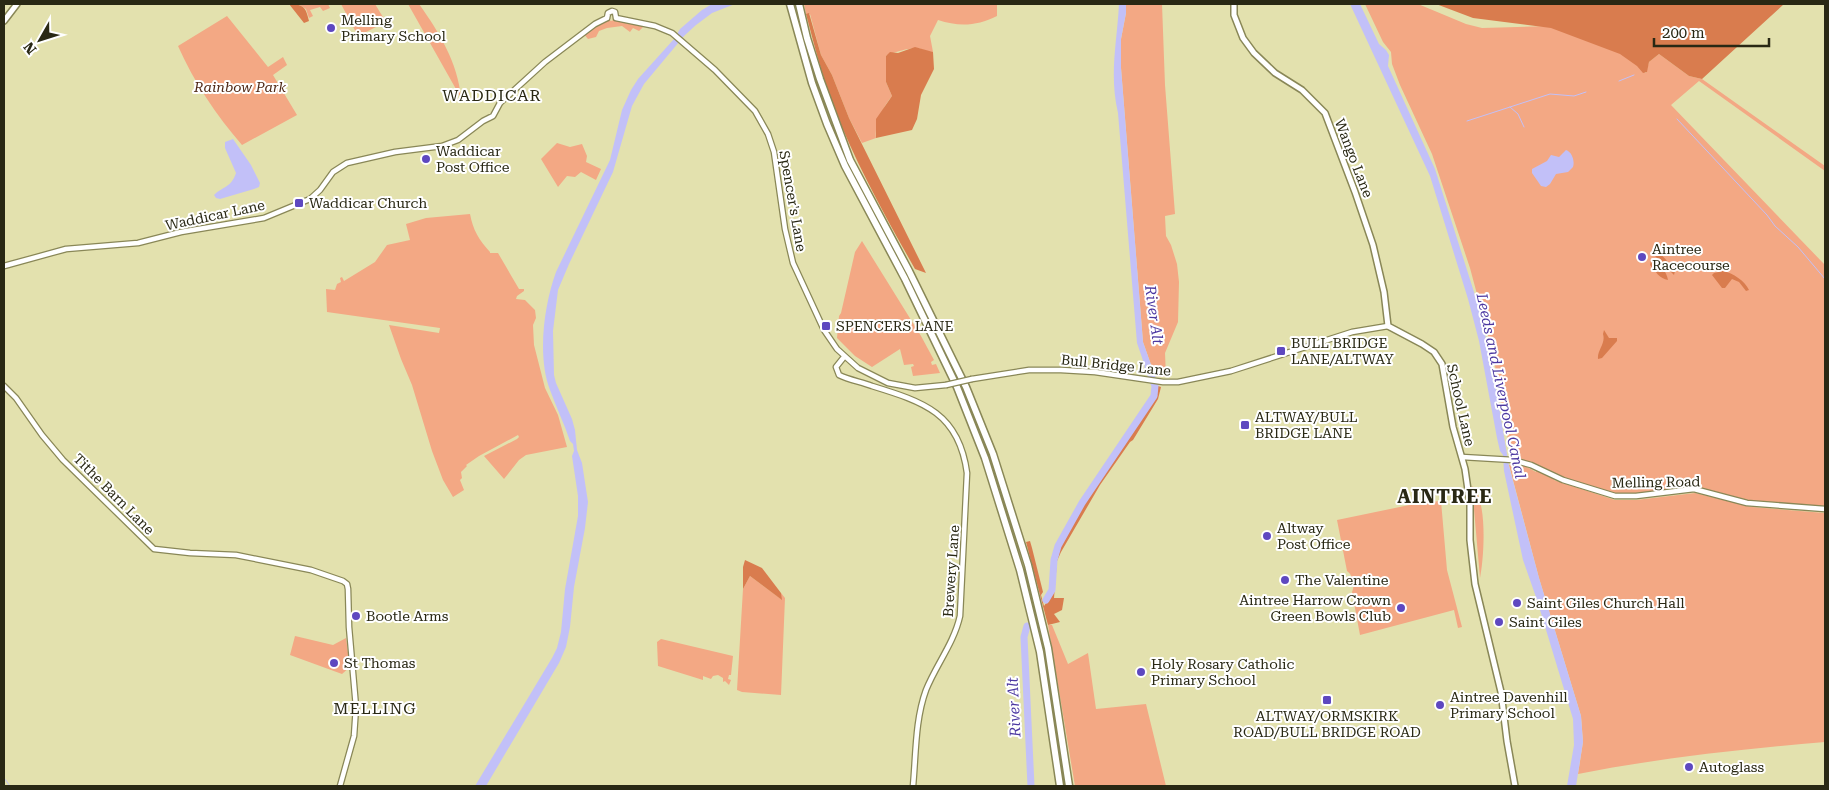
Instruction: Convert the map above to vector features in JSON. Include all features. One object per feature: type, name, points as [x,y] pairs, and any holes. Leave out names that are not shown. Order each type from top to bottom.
[{"type":"highway","points":[[790,4],[812,82],[845,166],[905,279],[957,387],[985,458],[1020,570],[1040,652],[1060,786]]},
{"type":"highway","points":[[799,4],[820,79],[850,160],[909,271],[966,387],[992,454],[1028,565],[1048,648],[1069,786]]},
{"type":"main road","points":[[4,21],[17,4]]},
{"type":"main road","name":"Wango Lane","points":[[1234,4],[1234,15],[1243,38],[1254,53],[1274,73],[1302,90],[1325,113],[1373,245],[1384,292],[1388,326]]},
{"type":"main road","name":"School Lane","points":[[1388,326],[1434,352],[1442,364],[1453,427],[1462,457],[1470,504],[1470,540],[1474,577],[1499,683],[1515,786]]},
{"type":"street","points":[[615,12],[616,18],[612,21],[607,18],[608,13],[615,12]]},
{"type":"street","name":"Waddicar Lane","points":[[4,266],[66,249],[138,243],[183,232],[264,218],[310,199],[334,172],[347,163],[395,152],[442,146],[458,140],[483,121],[493,116],[500,103],[545,62],[595,24],[607,18]]},
{"type":"street","name":"Spencer's Lane","points":[[616,18],[655,26],[672,33],[735,89],[755,111],[768,134],[774,152],[785,229],[793,263],[824,330],[844,357]]},
{"type":"street","name":"Bull Bridge Lane","points":[[844,357],[866,374],[888,383],[915,388],[946,386],[972,379],[1029,370],[1094,372],[1158,382],[1178,382],[1231,371],[1345,334],[1368,328],[1388,326]]},
{"type":"street","name":"Brewery Lane","points":[[844,357],[836,367],[840,374],[922,403],[943,419],[959,439],[965,454],[967,473],[960,616],[954,637],[937,666],[923,701],[917,731],[913,786]]},
{"type":"street","name":"Tithe Barn Lane","points":[[4,386],[16,398],[42,435],[63,460],[133,527],[150,546],[165,551],[236,555],[252,558],[311,570],[347,584],[348,623],[356,706],[354,736],[340,786]]},
{"type":"street","name":"Melling Road","points":[[1462,457],[1511,460],[1531,466],[1563,480],[1615,496],[1636,496],[1694,489],[1747,503],[1825,510]]},
{"type":"green space","points":[[298,4],[328,4],[330,8],[323,11],[320,7],[310,10],[313,16],[309,18],[306,9]]},
{"type":"green space","points":[[341,4],[375,4],[386,22],[358,36]]},
{"type":"green space","points":[[408,4],[419,4],[434,26],[452,60],[461,98]]},
{"type":"green space","points":[[804,4],[997,4],[997,16],[975,24],[953,24],[938,20],[930,36],[933,52],[915,48],[886,56],[886,82],[892,96],[880,116],[876,127],[876,138],[862,143],[849,118],[832,75],[821,55],[810,14],[806,14]]},
{"type":"green space","points":[[1126,4],[1162,4],[1165,85],[1175,214],[1165,216],[1166,236],[1177,264],[1179,282],[1178,322],[1165,353],[1166,377],[1155,376],[1143,342],[1121,68],[1121,39]]},
{"type":"green space","name":"Aintree Racecourse","points":[[1365,4],[1418,4],[1466,24],[1482,28],[1551,26],[1623,52],[1646,73],[1649,62],[1659,54],[1689,76],[1702,79],[1825,166],[1825,171],[1699,81],[1671,105],[1825,265],[1825,506],[1752,501],[1696,487],[1636,493],[1613,493],[1551,473],[1554,480],[1615,500],[1636,500],[1695,493],[1752,507],[1825,513],[1825,742],[1639,763],[1578,774],[1583,742],[1581,716],[1539,578],[1509,465],[1519,465],[1536,472],[1535,465],[1511,458],[1493,354],[1470,268],[1432,154],[1400,85],[1392,64],[1391,52],[1383,42]]},
{"type":"green space","name":"Rainbow Park","points":[[227,16],[268,67],[283,57],[287,65],[273,75],[297,115],[242,145],[206,98],[178,46]]},
{"type":"green space","points":[[607,18],[611,21],[616,19],[646,24],[639,31],[633,28],[630,32],[622,26],[607,28],[599,31],[596,37],[588,39],[583,33]]},
{"type":"green space","points":[[557,143],[570,147],[582,144],[587,156],[586,162],[601,169],[596,180],[581,172],[575,177],[567,176],[558,187],[541,159]]},
{"type":"green space","points":[[470,214],[477,234],[490,253],[498,253],[519,289],[524,289],[516,299],[525,300],[535,310],[536,318],[533,325],[534,345],[545,388],[558,415],[567,447],[526,455],[519,460],[504,479],[484,456],[517,439],[518,435],[466,465],[461,472],[462,478],[460,480],[464,490],[453,497],[443,480],[432,451],[412,385],[389,325],[439,333],[440,328],[327,312],[326,289],[335,290],[337,284],[341,282],[340,278],[342,277],[344,281],[375,262],[387,245],[410,240],[406,224],[426,218]]},
{"type":"green space","points":[[862,241],[921,336],[934,360],[931,362],[932,365],[936,364],[940,373],[913,376],[911,367],[914,366],[913,364],[904,365],[900,349],[872,367],[855,356],[837,338],[839,316],[855,252]]},
{"type":"green space","points":[[1472,486],[1481,503],[1483,516],[1483,557],[1480,578]]},
{"type":"green space","points":[[1441,501],[1447,570],[1462,627],[1458,628],[1454,610],[1360,635],[1352,592],[1353,580],[1347,571],[1337,520],[1419,503]]},
{"type":"green space","points":[[750,576],[781,599],[781,593],[785,598],[781,695],[737,690],[743,589]]},
{"type":"green space","points":[[1048,625],[1052,625],[1068,664],[1088,653],[1096,709],[1146,704],[1166,786],[1075,786]]},
{"type":"green space","points":[[295,636],[333,645],[346,638],[350,667],[342,674],[290,655]]},
{"type":"green space","points":[[661,639],[733,656],[731,675],[729,675],[728,679],[731,680],[729,685],[725,681],[723,682],[723,678],[718,675],[713,676],[711,679],[703,676],[703,680],[658,666],[657,642]]},
{"type":"shaded area","points":[[289,4],[302,6],[307,13],[309,21],[304,23]]},
{"type":"shaded area","points":[[1436,4],[1784,4],[1702,79],[1689,76],[1659,54],[1649,62],[1647,72],[1643,73],[1637,66],[1620,54],[1551,28],[1473,18]]},
{"type":"shaded area","points":[[809,13],[821,55],[832,75],[849,118],[926,273],[915,269],[851,147],[825,83],[806,14]]},
{"type":"shaded area","points":[[915,47],[933,52],[934,69],[921,95],[917,119],[912,130],[876,138],[876,119],[892,96],[886,82],[886,56],[890,52],[898,53]]},
{"type":"shaded area","points":[[1654,249],[1673,268],[1675,271],[1674,275],[1655,256],[1653,253]]},
{"type":"shaded area","points":[[1651,260],[1657,262],[1662,267],[1668,280],[1663,278],[1650,265]]},
{"type":"shaded area","points":[[1723,271],[1738,278],[1749,290],[1746,291],[1739,282],[1732,279],[1725,288],[1722,288],[1712,275]]},
{"type":"shaded area","points":[[1604,330],[1609,338],[1617,338],[1617,341],[1602,358],[1598,359],[1604,338]]},
{"type":"shaded area","points":[[1155,385],[1161,387],[1158,399],[1133,440],[1100,485],[1061,552],[1057,561],[1054,598],[1064,598],[1062,610],[1054,614],[1060,622],[1048,625],[1026,542],[1030,541],[1032,548],[1043,592],[1041,595],[1044,606],[1051,592],[1055,562],[1062,541],[1134,428],[1136,429],[1135,427],[1155,396],[1158,396],[1155,395]]},
{"type":"shaded area","points":[[745,560],[762,568],[781,593],[782,600],[750,576],[743,589],[743,567]]},
{"type":"water","points":[[712,4],[735,4],[712,13],[696,25],[684,36],[644,84],[632,106],[613,172],[558,290],[553,331],[554,375],[575,430],[577,450],[582,463],[588,502],[574,587],[570,627],[566,647],[559,663],[486,786],[475,786],[552,658],[561,632],[565,589],[578,516],[578,496],[572,456],[574,451],[573,444],[570,441],[550,390],[544,362],[545,315],[552,285],[556,272],[610,160],[622,110],[631,90],[638,79],[674,39],[680,29]]},
{"type":"water","points":[[1119,4],[1126,4],[1121,39],[1121,68],[1143,342],[1155,376],[1148,375],[1137,343],[1114,85],[1114,58]]},
{"type":"water","points":[[1350,4],[1360,4],[1379,44],[1389,55],[1388,66],[1435,169],[1480,311],[1493,371],[1509,466],[1539,578],[1581,716],[1583,742],[1576,786],[1567,786],[1574,745],[1573,719],[1523,560],[1479,341],[1468,299],[1430,176]]},
{"type":"water","points":[[233,139],[251,165],[260,183],[259,187],[220,199],[216,198],[214,195],[232,182],[236,173],[225,148],[225,142]]},
{"type":"water","points":[[1566,150],[1572,157],[1573,167],[1568,172],[1556,174],[1546,187],[1541,186],[1532,173],[1532,169],[1547,161],[1551,155],[1559,157]]},
{"type":"waterway","points":[[1619,81],[1634,75]]},
{"type":"waterway","points":[[1467,121],[1550,94],[1574,96],[1586,92]]},
{"type":"waterway","points":[[1510,107],[1518,114],[1524,127]]},
{"type":"waterway","points":[[1677,119],[1767,215],[1775,226],[1798,247],[1825,279]]},
{"type":"waterway","name":"River Alt","points":[[1046,600],[1052,590],[1054,560],[1058,546],[1082,503],[1154,396],[1155,386],[1148,367]]},
{"type":"waterway","name":"River Alt","points":[[1027,626],[1024,637],[1031,786]]},
{"type":"waterway","points":[[4,778],[10,786]]},
{"type":"place","name":"Melling Primary School","points":[[331,28]]},
{"type":"place","name":"Waddicar Post Office","points":[[426,159]]},
{"type":"place","name":"Waddicar Church","points":[[299,203]]},
{"type":"place","name":"Aintree Racecourse","points":[[1642,257]]},
{"type":"place","name":"SPENCERS LANE","points":[[826,326]]},
{"type":"place","name":"BULL BRIDGE LANE/ALTWAY","points":[[1281,351]]},
{"type":"place","name":"ALTWAY/BULL BRIDGE LANE","points":[[1245,425]]},
{"type":"place","name":"Altway Post Office","points":[[1267,536]]},
{"type":"place","name":"The Valentine","points":[[1285,580]]},
{"type":"place","name":"Saint Giles Church Hall","points":[[1517,603]]},
{"type":"place","name":"Aintree Harrow Crown Green Bowls Club","points":[[1401,608]]},
{"type":"place","name":"Bootle Arms","points":[[356,616]]},
{"type":"place","name":"Saint Giles","points":[[1499,622]]},
{"type":"place","name":"St Thomas","points":[[334,663]]},
{"type":"place","name":"Holy Rosary Catholic Primary School","points":[[1141,672]]},
{"type":"place","name":"ALTWAY/ORMSKIRK ROAD/BULL BRIDGE ROAD","points":[[1327,700]]},
{"type":"place","name":"Aintree Davenhill Primary School","points":[[1440,705]]},
{"type":"place","name":"Autoglass","points":[[1689,767]]},
{"type":"district","name":"WADDICAR","points":[[492,95]]},
{"type":"district","name":"AINTREE","points":[[1445,496]]},
{"type":"district","name":"MELLING","points":[[375,708]]},
{"type":"water label","name":"Leeds and Liverpool Canal","points":[[1501,386]]}]
